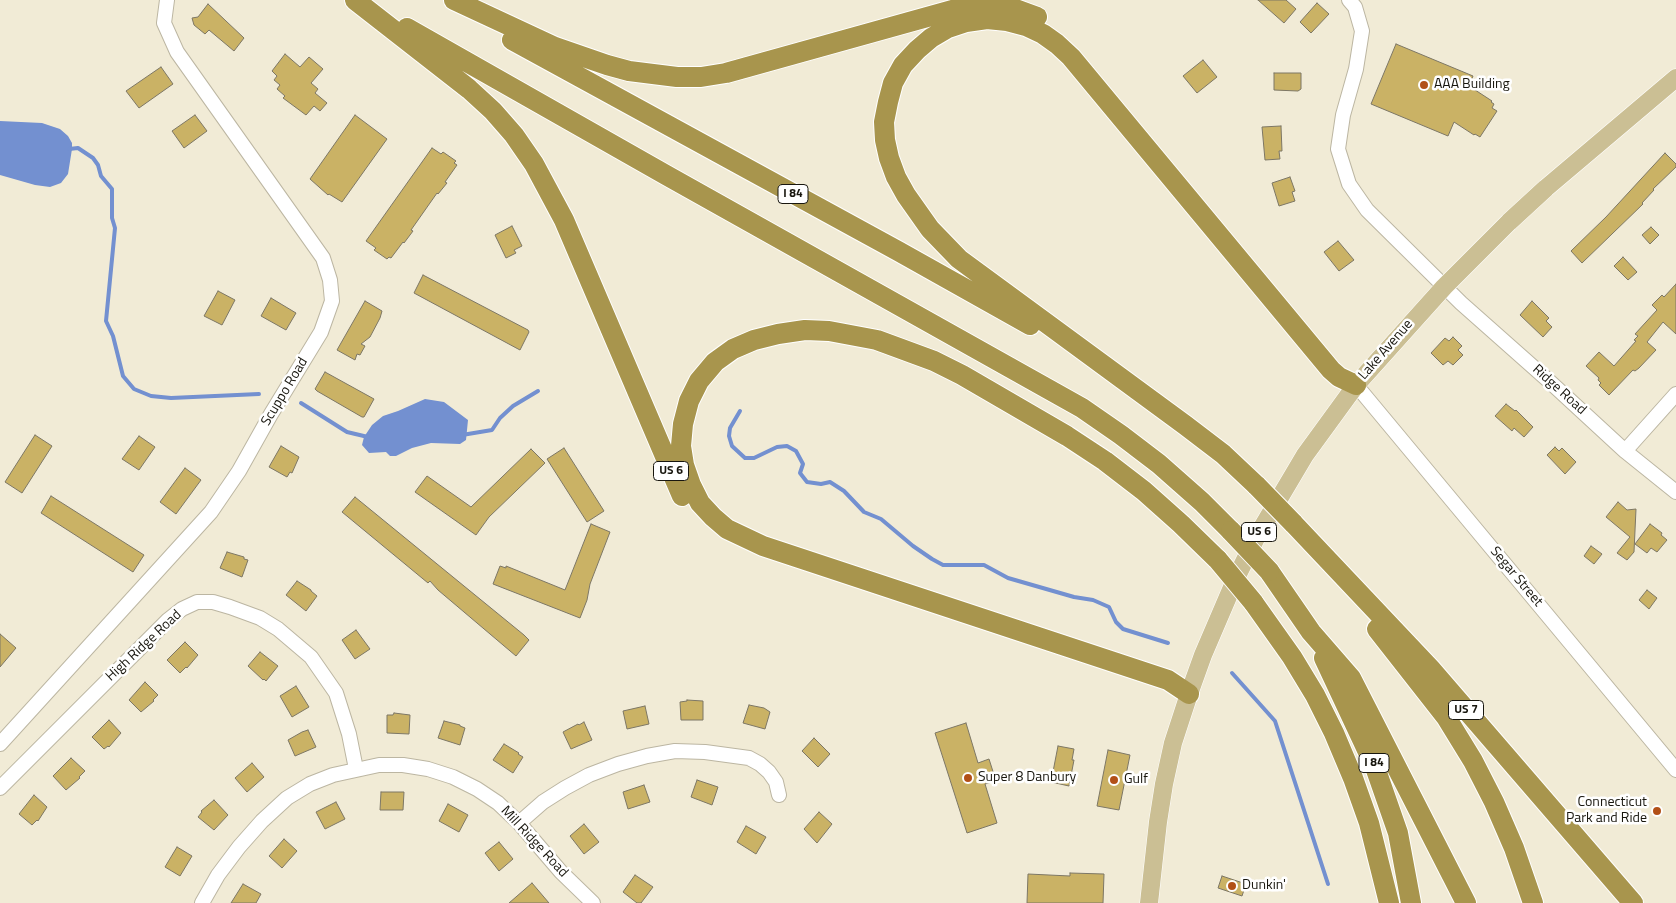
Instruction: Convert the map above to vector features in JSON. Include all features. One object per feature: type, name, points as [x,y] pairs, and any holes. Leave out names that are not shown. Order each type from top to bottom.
[{"type":"highway","name":"US 6","points":[[355,0],[469,89],[493,111],[514,135],[534,164],[564,220],[679,490],[690,510],[704,526],[720,539],[759,558],[1164,692],[1189,694]]},
{"type":"highway","name":"I 84","points":[[361,0],[657,170],[1074,404],[1100,420],[1159,464],[1202,502],[1269,572],[1311,632],[1375,767],[1398,833],[1411,903]]},
{"type":"highway","name":"I 84","points":[[438,0],[1061,343],[1144,396],[1222,454],[1293,523],[1417,678],[1450,724],[1473,761],[1494,802],[1514,848],[1533,903]]},
{"type":"highway","points":[[454,0],[555,47],[607,65],[629,71],[677,77],[701,77],[726,73],[963,7],[986,4],[1010,7],[1031,14],[1050,23],[1066,34],[1080,48],[1343,362],[1356,385]]},
{"type":"highway","points":[[1144,396],[959,258],[930,229],[906,195],[889,158],[884,122],[886,108],[893,83],[904,65],[931,38],[948,28],[966,22],[987,19],[1007,21],[1026,26],[1043,34],[1057,44],[1071,57],[1331,370],[1339,377],[1356,385]]},
{"type":"highway","points":[[1189,694],[1168,680],[763,546],[727,529],[713,518],[700,503],[684,465],[682,446],[683,424],[689,401],[699,381],[714,362],[733,349],[754,340],[778,334],[805,330],[829,331],[877,340],[926,358],[962,375],[1067,436],[1105,461],[1182,524],[1218,560],[1253,602],[1292,657],[1315,695],[1353,778],[1369,823],[1389,903]]},
{"type":"highway","name":"US 7","points":[[1293,523],[1430,668],[1633,903]]},
{"type":"highway","points":[[1311,632],[1351,678],[1466,903]]},
{"type":"main road","name":"Lake Avenue","points":[[1189,694],[1218,617],[1257,536],[1305,455],[1356,385],[1444,287],[1528,205],[1676,78]]},
{"type":"main road","name":"US 6","points":[[1149,903],[1164,784],[1189,694]]},
{"type":"street","name":"Scuppo Road","points":[[0,744],[211,512],[239,472],[271,414],[321,332],[332,301],[330,280],[323,258],[177,52],[164,24],[167,0]]},
{"type":"street","name":"Ridge Road","points":[[1349,0],[1355,7],[1362,31],[1356,68],[1343,115],[1338,149],[1348,184],[1367,210],[1444,287],[1625,451],[1676,492]]},
{"type":"street","name":"Segar Street","points":[[1356,385],[1676,770]]},
{"type":"street","points":[[1625,451],[1676,394]]},
{"type":"street","name":"High Ridge Road","points":[[0,788],[168,620],[182,609],[197,602],[213,602],[260,618],[278,629],[311,657],[336,693],[350,734],[356,769]]},
{"type":"street","points":[[519,822],[543,802],[589,775],[618,764],[675,751],[705,752],[749,758],[769,772],[776,782],[779,795]]},
{"type":"street","name":"Mill Ridge Road","points":[[202,903],[218,874],[239,847],[262,820],[287,798],[310,784],[356,769],[379,765],[403,765],[428,769],[453,777],[477,789],[498,803],[519,822],[561,872],[593,903]]},
{"type":"water","points":[[0,121],[42,123],[60,129],[68,136],[72,143],[72,149],[68,174],[61,183],[50,187],[35,185],[0,175]]},
{"type":"water","points":[[425,399],[444,402],[468,420],[466,440],[460,444],[431,443],[412,448],[396,456],[390,456],[386,452],[369,453],[362,445],[364,437],[372,425],[383,416]]},
{"type":"building","points":[[1258,0],[1286,0],[1296,9],[1284,23]]},
{"type":"building","points":[[1317,3],[1329,14],[1311,33],[1300,22]]},
{"type":"building","points":[[208,4],[244,38],[234,51],[209,30],[205,34],[194,25],[192,18],[198,17]]},
{"type":"building","name":"AAA Building","points":[[1396,44],[1473,76],[1469,86],[1492,101],[1494,104],[1492,108],[1497,111],[1480,137],[1454,122],[1448,136],[1371,104]]},
{"type":"building","points":[[285,54],[300,67],[309,57],[323,69],[311,83],[318,89],[315,93],[327,103],[320,111],[314,106],[306,115],[283,98],[285,96],[277,89],[280,85],[274,80],[277,76],[272,71]]},
{"type":"building","points":[[1203,60],[1217,77],[1197,93],[1183,76]]},
{"type":"building","points":[[161,67],[173,84],[139,108],[126,91]]},
{"type":"building","points":[[1274,73],[1301,73],[1301,89],[1298,91],[1274,90]]},
{"type":"building","points":[[195,115],[207,131],[184,148],[172,131]]},
{"type":"building","points":[[355,115],[387,139],[342,202],[328,195],[310,179]]},
{"type":"building","points":[[1281,126],[1282,151],[1279,151],[1280,159],[1265,160],[1262,127]]},
{"type":"building","points":[[432,148],[441,154],[443,152],[456,161],[454,163],[457,165],[445,182],[447,183],[437,193],[411,230],[413,231],[391,258],[387,259],[374,250],[376,248],[366,241]]},
{"type":"building","points":[[1665,153],[1676,164],[1676,167],[1653,189],[1643,204],[1582,263],[1571,251],[1606,217]]},
{"type":"building","points":[[1290,177],[1295,191],[1292,192],[1295,201],[1279,206],[1272,183]]},
{"type":"building","points":[[512,226],[522,246],[514,250],[516,253],[506,258],[495,235]]},
{"type":"building","points":[[1651,227],[1659,235],[1650,244],[1642,235]]},
{"type":"building","points":[[1338,241],[1354,260],[1339,271],[1324,252]]},
{"type":"building","points":[[1623,257],[1637,272],[1628,280],[1614,266]]},
{"type":"building","points":[[423,275],[528,330],[529,332],[520,350],[414,293]]},
{"type":"building","points":[[1676,284],[1676,334],[1663,322],[1647,342],[1656,350],[1609,395],[1599,385],[1601,383],[1598,380],[1599,378],[1586,366],[1599,352],[1614,366],[1636,341],[1634,340],[1638,336],[1635,334],[1657,310],[1652,305],[1662,295],[1664,297]]},
{"type":"building","points":[[218,291],[235,300],[222,325],[204,316]]},
{"type":"building","points":[[271,298],[296,313],[286,330],[261,316]]},
{"type":"building","points":[[365,301],[382,311],[370,337],[361,344],[365,346],[360,355],[357,354],[355,360],[337,350]]},
{"type":"building","points":[[1532,301],[1549,318],[1546,321],[1552,327],[1543,337],[1520,315]]},
{"type":"building","points":[[1453,337],[1462,346],[1458,350],[1463,355],[1453,365],[1448,361],[1443,365],[1431,353],[1445,338],[1449,341]]},
{"type":"building","points":[[325,372],[374,399],[364,417],[315,389]]},
{"type":"building","points":[[1506,404],[1516,410],[1533,427],[1524,437],[1514,428],[1512,431],[1495,416]]},
{"type":"building","points":[[35,435],[52,446],[22,493],[5,482]]},
{"type":"building","points":[[139,436],[155,447],[139,470],[122,459]]},
{"type":"building","points":[[281,446],[299,457],[292,473],[290,472],[287,477],[269,467]]},
{"type":"building","points":[[1555,447],[1559,451],[1562,448],[1576,462],[1565,474],[1547,455]]},
{"type":"building","points":[[564,448],[604,511],[587,522],[547,459]]},
{"type":"building","points":[[531,449],[545,463],[489,517],[476,535],[415,492],[427,476],[471,507]]},
{"type":"building","points":[[185,468],[201,480],[176,514],[160,502]]},
{"type":"building","points":[[51,496],[144,555],[133,572],[41,513]]},
{"type":"building","points":[[355,497],[524,635],[529,640],[516,656],[438,590],[430,581],[428,583],[342,512]]},
{"type":"building","points":[[1618,502],[1627,510],[1636,509],[1634,552],[1627,560],[1617,553],[1630,537],[1606,517]]},
{"type":"building","points":[[591,524],[610,532],[590,584],[587,600],[580,618],[493,584],[500,566],[506,568],[506,566],[565,590]]},
{"type":"building","points":[[1650,524],[1662,533],[1661,535],[1667,540],[1657,552],[1651,548],[1647,553],[1635,544]]},
{"type":"building","points":[[1591,546],[1602,554],[1594,564],[1584,556]]},
{"type":"building","points":[[227,552],[248,560],[242,577],[220,568]]},
{"type":"building","points":[[297,581],[317,596],[306,611],[286,595]]},
{"type":"building","points":[[1647,590],[1657,598],[1649,609],[1639,600]]},
{"type":"building","points":[[356,630],[370,649],[355,659],[342,640]]},
{"type":"building","points":[[0,634],[16,648],[0,667]]},
{"type":"building","points":[[185,642],[198,655],[180,673],[167,660]]},
{"type":"building","points":[[260,652],[278,666],[266,681],[248,666]]},
{"type":"building","points":[[145,682],[158,695],[141,712],[129,700]]},
{"type":"building","points":[[296,686],[309,707],[292,717],[280,696]]},
{"type":"building","points":[[687,700],[703,701],[703,720],[681,720],[680,702]]},
{"type":"building","points":[[749,705],[764,708],[770,712],[765,729],[743,723]]},
{"type":"building","points":[[645,706],[649,724],[627,729],[623,711]]},
{"type":"building","points":[[394,713],[410,715],[409,734],[387,733],[387,715],[393,715]]},
{"type":"building","points":[[109,720],[121,733],[109,747],[104,749],[92,737]]},
{"type":"building","points":[[444,721],[465,728],[460,745],[438,738]]},
{"type":"building","points":[[584,722],[592,740],[571,749],[563,732]]},
{"type":"building","points":[[966,723],[978,763],[989,759],[996,781],[985,784],[997,823],[967,833],[935,733]]},
{"type":"building","points":[[308,730],[316,747],[295,756],[288,740]]},
{"type":"building","points":[[814,738],[830,754],[818,767],[802,751]]},
{"type":"building","points":[[504,744],[523,757],[513,773],[493,760]]},
{"type":"building","points":[[1058,746],[1074,749],[1069,786],[1051,782]]},
{"type":"building","name":"Gulf","points":[[1108,750],[1130,755],[1119,810],[1097,806]]},
{"type":"building","points":[[71,758],[85,771],[66,790],[53,776]]},
{"type":"building","points":[[252,763],[264,777],[247,792],[235,778]]},
{"type":"building","points":[[697,780],[718,787],[712,805],[691,797]]},
{"type":"building","points":[[644,785],[650,802],[628,809],[623,792]]},
{"type":"building","points":[[381,792],[404,792],[403,810],[380,810]]},
{"type":"building","points":[[34,795],[47,807],[38,821],[32,825],[19,814]]},
{"type":"building","points":[[214,800],[228,815],[214,830],[198,817],[201,811]]},
{"type":"building","points":[[336,802],[345,819],[325,829],[316,812]]},
{"type":"building","points":[[448,804],[468,815],[459,832],[439,821]]},
{"type":"building","points":[[819,812],[832,824],[817,843],[804,829]]},
{"type":"building","points":[[584,824],[599,842],[584,854],[570,836]]},
{"type":"building","points":[[746,826],[766,837],[756,854],[737,842]]},
{"type":"building","points":[[284,839],[297,851],[282,868],[269,856]]},
{"type":"building","points":[[499,842],[513,859],[499,871],[485,853]]},
{"type":"building","points":[[177,847],[192,856],[180,876],[165,867]]},
{"type":"building","points":[[1070,873],[1104,874],[1103,903],[1027,903],[1028,874],[1070,876]]},
{"type":"building","points":[[635,875],[653,887],[641,903],[637,903],[623,892]]},
{"type":"building","name":"Dunkin'","points":[[1222,876],[1246,884],[1242,896],[1218,888]]},
{"type":"building","points":[[532,883],[549,903],[509,903],[524,890]]},
{"type":"building","points":[[243,884],[261,894],[256,903],[231,903]]},
{"type":"waterway","points":[[69,149],[78,148],[93,158],[98,165],[101,176],[112,189],[112,218],[115,228],[106,321],[113,336],[123,376],[134,389],[151,396],[171,398],[259,394]]},
{"type":"waterway","points":[[462,435],[492,430],[500,418],[513,406],[538,391]]},
{"type":"waterway","points":[[301,403],[347,432],[368,437]]},
{"type":"waterway","points":[[740,411],[730,428],[729,436],[732,446],[745,458],[754,458],[777,447],[787,446],[796,451],[803,464],[800,473],[807,482],[821,484],[830,482],[844,491],[864,512],[881,519],[913,546],[943,565],[984,565],[1008,578],[1074,597],[1093,600],[1109,607],[1116,622],[1123,629],[1168,643]]},
{"type":"waterway","points":[[1232,673],[1275,721],[1328,884]]},
{"type":"place","name":"AAA Building","points":[[1424,85]]},
{"type":"place","name":"Super 8 Danbury","points":[[968,778]]},
{"type":"place","name":"Gulf","points":[[1114,780]]},
{"type":"place","name":"Connecticut Park and Ride","points":[[1657,811]]},
{"type":"place","name":"Dunkin'","points":[[1232,886]]}]
